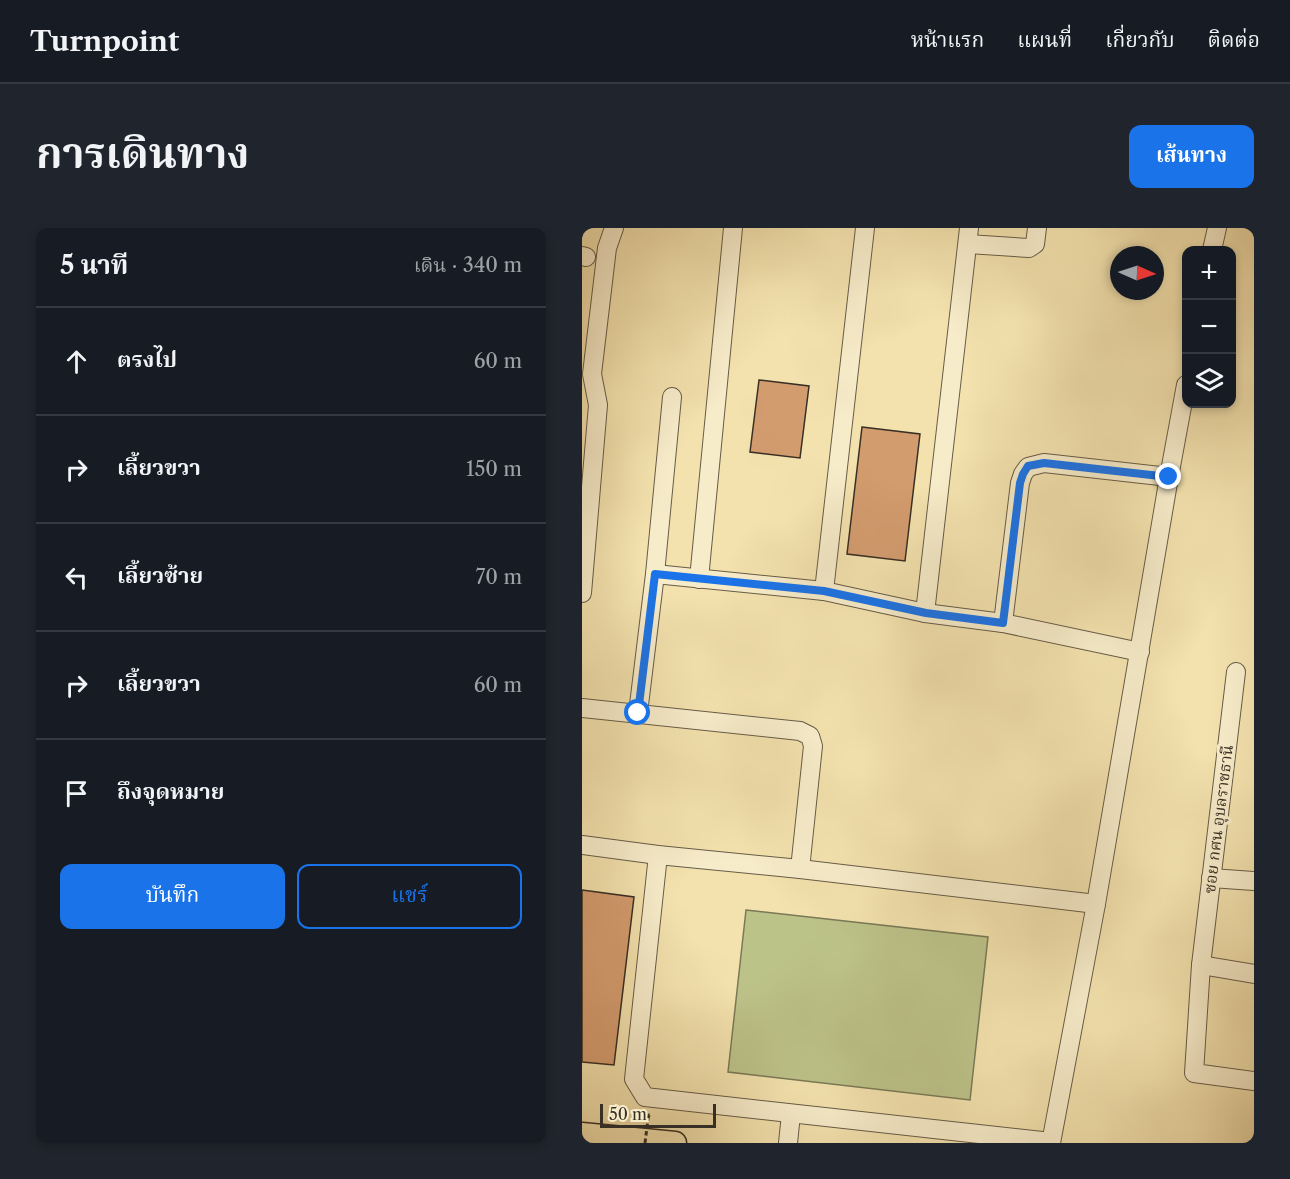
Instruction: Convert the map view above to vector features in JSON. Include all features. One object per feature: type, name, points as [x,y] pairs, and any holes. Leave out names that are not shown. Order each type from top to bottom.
[{"type":"main road","points":[[582,1134],[675,1143]]},
{"type":"street","points":[[582,593],[598,405],[592,374],[607,248],[614,228]]},
{"type":"street","points":[[699,579],[733,228]]},
{"type":"street","points":[[824,591],[866,228]]},
{"type":"street","points":[[926,613],[969,236],[1029,248],[1035,244],[1037,228]]},
{"type":"street","points":[[1213,246],[1217,228]]},
{"type":"street","points":[[638,713],[655,574],[672,397]]},
{"type":"street","points":[[658,855],[634,1079],[645,1097],[1051,1143],[1096,904],[1182,407]]},
{"type":"street","points":[[1003,623],[1020,483],[1028,466],[1044,463],[1169,477]]},
{"type":"street","points":[[655,574],[824,591],[926,613],[1003,623],[1140,652]]},
{"type":"street","name":"ซอย กศน อุบลราชธานี","points":[[1236,672],[1201,965],[1194,1073],[1254,1081]]},
{"type":"street","points":[[582,708],[800,731],[810,735],[813,746],[800,869]]},
{"type":"street","points":[[582,845],[1096,904]]},
{"type":"street","points":[[1211,878],[1254,881]]},
{"type":"street","points":[[1201,965],[1254,974]]},
{"type":"street","points":[[788,1143],[791,1114]]},
{"type":"path","points":[[645,1143],[648,1117]]},
{"type":"green space","points":[[746,910],[988,937],[970,1100],[728,1072]]},
{"type":"building","points":[[759,380],[809,386],[800,458],[750,452]]},
{"type":"building","points":[[862,427],[920,434],[905,561],[847,554]]},
{"type":"building","points":[[582,890],[634,897],[614,1065],[582,1062]]},
{"type":"route","points":[[638,713],[655,574],[824,591],[926,613],[1003,623],[1020,483],[1028,466],[1044,463],[1169,477]]}]
